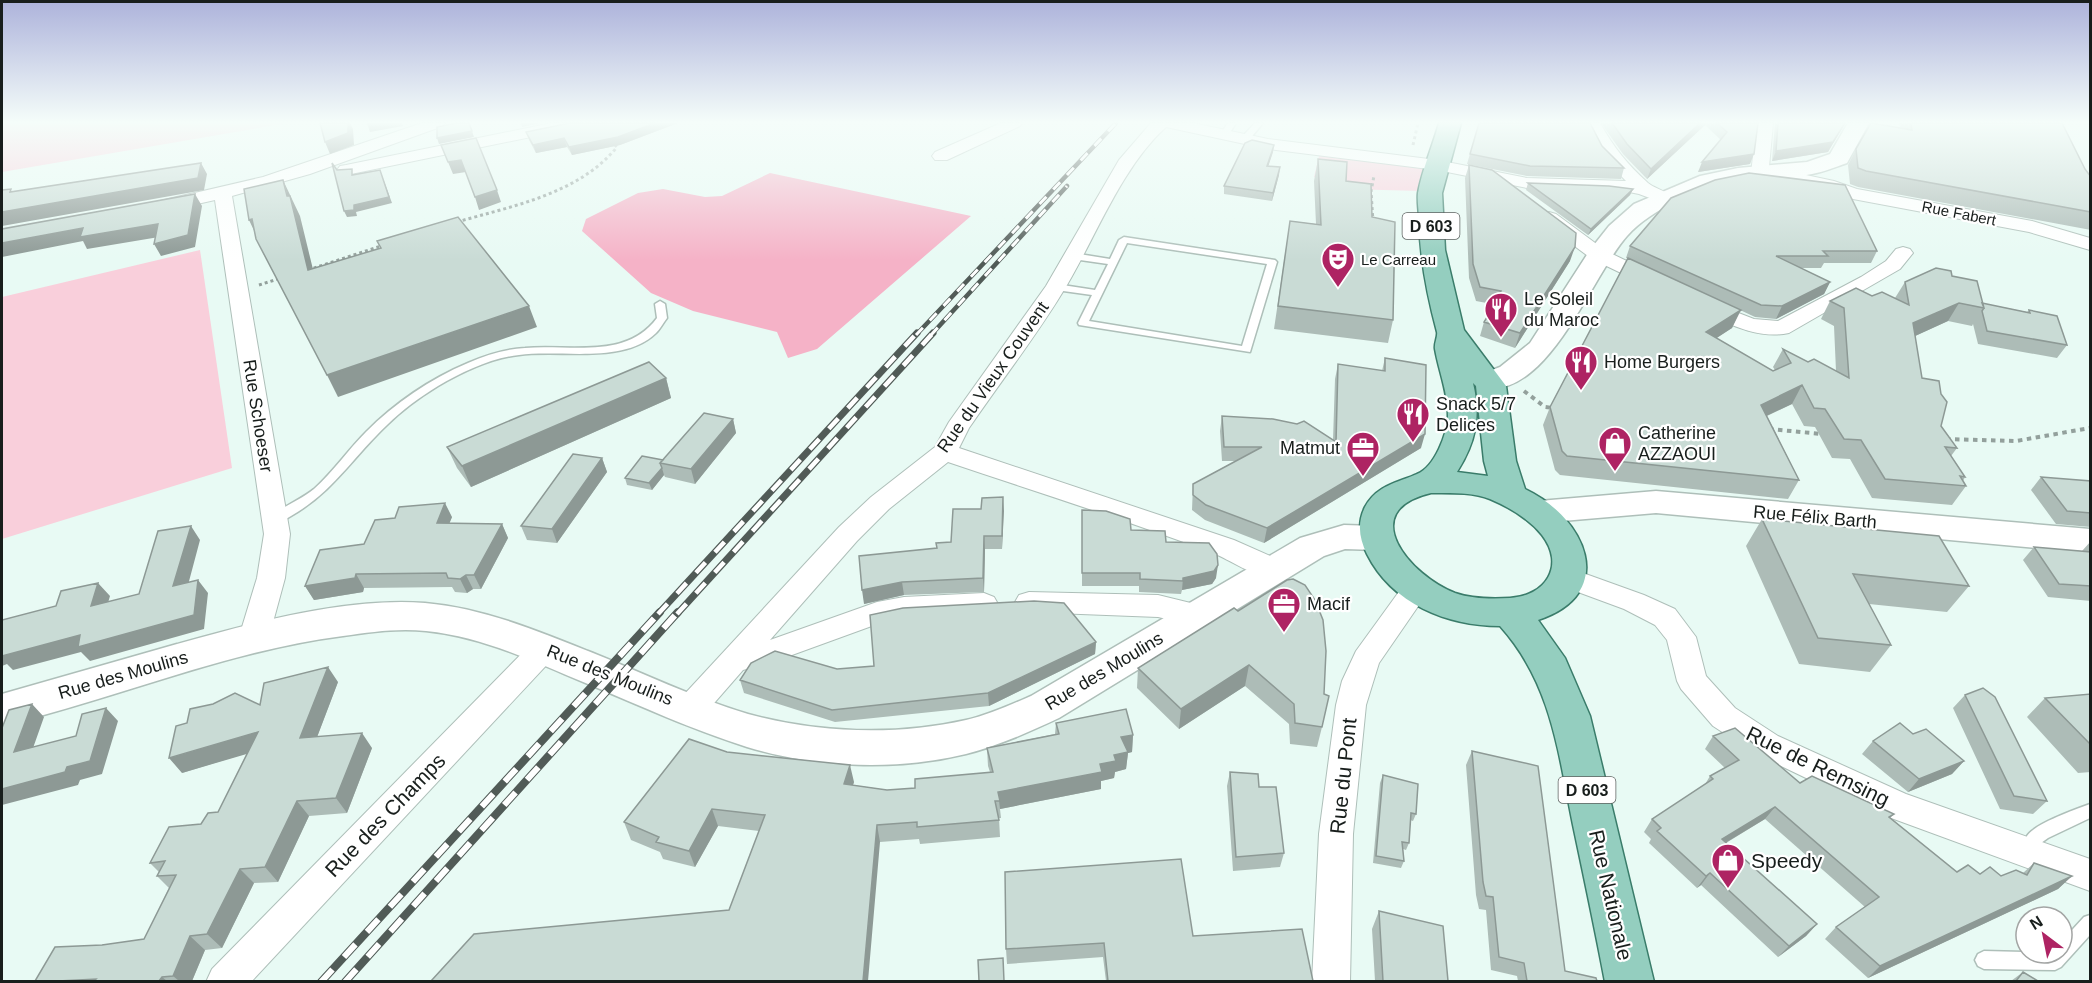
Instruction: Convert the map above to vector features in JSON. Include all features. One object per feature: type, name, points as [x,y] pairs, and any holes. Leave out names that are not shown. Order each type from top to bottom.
[{"type":"main road","name":"D 603","points":[[1431,482],[1443,470],[1465,423],[1465,404],[1449,347],[1450,331],[1432,250],[1430,193],[1436,169]]},
{"type":"main road","name":"D 603","points":[[1450,331],[1490,384]]},
{"type":"main road","points":[[1490,384],[1500,461],[1510,495]]},
{"type":"main road","points":[[1431,482],[1467,482],[1510,495],[1539,512],[1556,528],[1569,551],[1569,578],[1559,594],[1536,608],[1510,613],[1486,613],[1444,603],[1416,589],[1388,564],[1376,538],[1379,514],[1392,497],[1414,486],[1431,482]]},
{"type":"main road","name":"Rue Nationale","points":[[1510,613],[1530,634],[1551,667],[1564,697],[1575,734],[1630,981]]},
{"type":"street","points":[[154,208],[223,194],[310,169]]},
{"type":"street","name":"Rue du Vieux Couvent","points":[[691,708],[848,534],[880,503],[945,452],[957,427],[1056,287],[1123,169]]},
{"type":"street","points":[[1454,169],[1527,183],[1619,185],[1653,194],[1708,181],[1766,172],[1805,173],[1814,169]]},
{"type":"street","points":[[1626,169],[1653,194]]},
{"type":"street","name":"Rue Fabert","points":[[1805,173],[1827,185],[1852,194],[2032,227],[2091,244]]},
{"type":"street","points":[[1490,177],[1599,255],[1750,325],[1781,328],[1893,265],[1903,253]]},
{"type":"street","name":"Rue Schoeser","points":[[223,194],[277,534],[271,578],[255,637]]},
{"type":"street","points":[[1490,384],[1540,349],[1599,255],[1653,194]]},
{"type":"street","points":[[945,452],[1224,548],[1276,570]]},
{"type":"street","name":"Rue Félix Barth","points":[[1539,512],[1656,502],[2091,541]]},
{"type":"street","name":"Rue des Moulins","points":[[2,710],[255,637],[351,619],[424,617],[488,629],[545,648],[750,731],[799,742],[884,747],[966,737],[1010,723],[1045,707],[1312,547],[1328,540],[1344,537],[1376,538]]},
{"type":"street","name":"Rue de Remsing","points":[[1569,578],[1634,602],[1665,617],[1681,637],[1692,681],[1724,717],[1767,745],[1894,805],[2091,874]]},
{"type":"street","name":"Rue du Pont","points":[[1331,981],[1336,834],[1350,705],[1366,659],[1416,589]]},
{"type":"street","name":"Rue des Moulins","points":[[735,661],[771,651],[877,613],[904,608],[1034,602],[1158,606],[1197,615]]},
{"type":"street","name":"Rue des Champs","points":[[225,981],[545,648]]},
{"type":"lane","points":[[1124,240],[1272,262],[1246,350],[1083,323],[1113,262],[1124,240]]},
{"type":"lane","points":[[1073,256],[1113,262]]},
{"type":"lane","points":[[1056,287],[1098,293]]},
{"type":"lane","points":[[275,520],[311,499],[340,472],[356,450],[379,426],[440,380],[490,358],[522,350],[579,352],[626,345],[650,333],[662,318],[660,304]]},
{"type":"lane","points":[[2034,855],[2033,840],[2042,833],[2091,812]]},
{"type":"lane","points":[[1984,960],[2055,961],[2091,923]]},
{"type":"path","points":[[448,225],[548,193],[584,177],[596,169]]},
{"type":"path","points":[[1371,191],[1373,232]]},
{"type":"path","points":[[305,271],[393,242]]},
{"type":"path","points":[[239,292],[283,278]]},
{"type":"path","points":[[1490,384],[1516,388],[1531,394],[1545,407],[1557,408]]},
{"type":"path","points":[[1936,438],[2025,440],[2050,436],[2074,428],[2091,428]]},
{"type":"path","points":[[1762,429],[1833,435]]},
{"type":"shaded area","points":[[2,169],[20,169],[2,172]]},
{"type":"shaded area","points":[[1316,169],[1426,169],[1422,191],[1344,189],[1324,179],[1314,177]]},
{"type":"shaded area","points":[[770,173],[971,216],[817,349],[788,358],[777,332],[693,311],[651,293],[582,231],[586,219],[638,193],[663,189],[705,197],[722,196]]},
{"type":"shaded area","points":[[200,250],[232,468],[2,539],[2,297]]},
{"type":"building","points":[[162,169],[200,169],[198,178],[2,212],[2,190],[11,189],[10,192]]},
{"type":"building","points":[[333,169],[352,169],[352,175],[380,170],[389,197],[354,205],[354,210],[344,211]]},
{"type":"building","points":[[464,169],[488,169],[497,190],[475,197]]},
{"type":"building","points":[[1232,169],[1279,169],[1273,193],[1224,186]]},
{"type":"building","points":[[1318,169],[1347,169],[1346,181],[1371,184],[1372,217],[1395,222],[1393,320],[1278,306],[1290,221],[1321,225]]},
{"type":"building","points":[[1469,169],[1492,170],[1576,233],[1575,247],[1520,333],[1484,322],[1494,306],[1491,305],[1501,291],[1480,287],[1473,264]]},
{"type":"building","points":[[1860,169],[2085,169],[2091,177],[2091,212]]},
{"type":"building","points":[[1749,173],[1845,185],[1877,251],[1823,251],[1828,256],[1776,256],[1830,282],[1782,306],[1761,305],[1630,246],[1671,198],[1715,180]]},
{"type":"building","points":[[283,180],[287,196],[290,196],[308,270],[381,248],[377,241],[458,217],[529,306],[327,375],[256,239],[252,219],[249,220],[244,189]]},
{"type":"building","points":[[1528,183],[1609,186],[1633,189],[1591,229]]},
{"type":"building","points":[[195,194],[188,235],[154,244],[158,224],[80,237],[83,228],[2,243],[2,229]]},
{"type":"building","points":[[1628,258],[1741,310],[1706,332],[1773,371],[1791,363],[1783,349],[1808,362],[1814,359],[1849,378],[1844,308],[1830,301],[1856,288],[1872,296],[1882,292],[1909,305],[1905,282],[1936,268],[1951,271],[1952,276],[1977,281],[1984,308],[1959,303],[1913,323],[1922,378],[1939,381],[1941,394],[1947,402],[1941,426],[1957,448],[1945,447],[1965,477],[1960,476],[1966,486],[1885,479],[1861,440],[1844,439],[1825,409],[1814,408],[1802,385],[1761,405],[1799,480],[1567,456],[1562,451],[1550,407]]},
{"type":"building","points":[[1982,303],[2057,316],[2067,345],[1987,331]]},
{"type":"building","points":[[1385,358],[1426,365],[1425,434],[1267,528],[1206,505],[1193,495],[1193,484],[1262,447],[1224,447],[1222,416],[1273,419],[1297,424],[1304,421],[1336,442],[1338,364],[1385,371]]},
{"type":"building","points":[[649,362],[666,378],[462,466],[447,447]]},
{"type":"building","points":[[704,413],[733,419],[691,469],[660,463]]},
{"type":"building","points":[[573,454],[602,458],[552,529],[521,526]]},
{"type":"building","points":[[642,456],[663,460],[660,463],[662,468],[649,483],[625,478]]},
{"type":"building","points":[[2041,477],[2091,481],[2091,513],[2067,511]]},
{"type":"building","points":[[1003,497],[1002,536],[984,536],[983,578],[902,582],[862,590],[859,556],[937,548],[936,543],[951,542],[953,509],[981,509],[982,498]]},
{"type":"building","points":[[445,503],[437,523],[502,524],[474,575],[466,575],[460,579],[448,578],[446,573],[356,574],[355,578],[305,586],[320,550],[364,544],[375,520],[395,518],[399,507]]},
{"type":"building","points":[[1082,510],[1106,511],[1130,519],[1131,530],[1165,531],[1166,542],[1209,543],[1217,554],[1218,565],[1214,571],[1183,578],[1183,581],[1140,579],[1140,573],[1082,573]]},
{"type":"building","points":[[1762,519],[1939,536],[1969,586],[1853,574],[1891,645],[1818,638]]},
{"type":"building","points":[[191,526],[173,586],[198,580],[194,615],[78,647],[80,635],[2,656],[2,620],[56,606],[61,591],[98,583],[91,606],[139,594],[158,531]]},
{"type":"building","points":[[2034,547],[2091,552],[2091,586],[2059,584]]},
{"type":"building","points":[[1293,579],[1305,585],[1315,600],[1323,620],[1326,651],[1324,694],[1329,696],[1322,727],[1295,723],[1294,704],[1249,665],[1181,709],[1138,668],[1234,608],[1238,611],[1287,580]]},
{"type":"building","points":[[1034,601],[1064,603],[1096,642],[988,693],[832,710],[740,680],[751,663],[775,651],[837,669],[874,666],[870,615],[903,608]]},
{"type":"building","points":[[328,667],[300,738],[362,733],[336,798],[297,801],[265,867],[240,869],[207,934],[190,936],[173,976],[162,977],[159,981],[94,981],[96,979],[35,981],[55,947],[102,945],[144,939],[176,875],[157,876],[165,861],[150,863],[169,827],[201,824],[208,813],[218,812],[258,732],[169,758],[176,726],[187,723],[190,709],[213,704],[235,693],[260,705],[264,683]]},
{"type":"building","points":[[1983,688],[1995,697],[2047,801],[2014,796],[1965,695]]},
{"type":"building","points":[[2091,694],[2091,745],[2045,698]]},
{"type":"building","points":[[32,704],[14,752],[76,736],[82,714],[106,708],[90,761],[67,767],[65,772],[2,789],[2,728],[9,710]]},
{"type":"building","points":[[1126,709],[1133,735],[1121,737],[1128,752],[1114,755],[1116,761],[1100,764],[1102,772],[998,792],[1000,801],[995,801],[999,820],[917,827],[917,822],[877,825],[863,981],[431,981],[474,934],[729,910],[765,815],[712,809],[689,851],[656,842],[659,837],[624,822],[689,739],[727,752],[850,765],[844,784],[887,790],[915,788],[915,779],[993,772],[987,748],[1059,734],[1056,723]]},
{"type":"building","points":[[1900,723],[1913,734],[1926,729],[1964,761],[1919,779],[1873,741]]},
{"type":"building","points":[[1735,728],[1800,783],[1812,776],[1894,814],[1889,817],[1957,872],[1968,865],[1980,874],[1990,867],[2001,876],[2016,870],[2027,875],[2034,863],[2072,876],[1880,966],[1836,927],[1879,897],[1775,807],[1722,839],[1817,924],[1789,946],[1710,873],[1706,876],[1657,831],[1661,828],[1652,819],[1713,779],[1710,776],[1739,760],[1713,736]]},
{"type":"building","points":[[1472,751],[1538,766],[1565,971],[1596,978],[1597,981],[1527,981],[1524,963],[1499,957],[1493,897],[1486,896],[1483,882]]},
{"type":"building","points":[[1230,772],[1258,774],[1259,787],[1276,787],[1284,853],[1236,857]]},
{"type":"building","points":[[1383,775],[1418,784],[1416,814],[1411,813],[1409,843],[1402,842],[1404,861],[1376,856]]},
{"type":"building","points":[[1181,859],[1193,936],[1302,929],[1313,981],[1108,981],[1104,943],[1006,949],[1005,872]]},
{"type":"building","points":[[1379,911],[1443,926],[1448,981],[1383,981]]},
{"type":"building","points":[[1003,958],[1004,981],[979,981],[978,960]]},
{"type":"building","points":[[2023,972],[2038,981],[2016,981]]},
{"type":"railway","points":[[916,335],[1073,169]]},
{"type":"railway","points":[[931,335],[1067,186]]},
{"type":"railway","points":[[658,614],[917,333]]},
{"type":"railway","points":[[677,614],[933,333]]},
{"type":"railway","points":[[321,982],[660,612]]},
{"type":"railway","points":[[345,982],[678,612]]},
{"type":"place","name":"Le Carreau","points":[[1338,288]]},
{"type":"place","name":"Le Soleil du Maroc","points":[[1501,338]]},
{"type":"place","name":"Home Burgers","points":[[1581,391]]},
{"type":"place","name":"Snack 5/7 Delices","points":[[1413,443]]},
{"type":"place","name":"Catherine AZZAOUI","points":[[1615,472]]},
{"type":"place","name":"Matmut","points":[[1363,477]]},
{"type":"place","name":"Macif","points":[[1284,633]]},
{"type":"place","name":"Speedy","points":[[1728,889]]}]
